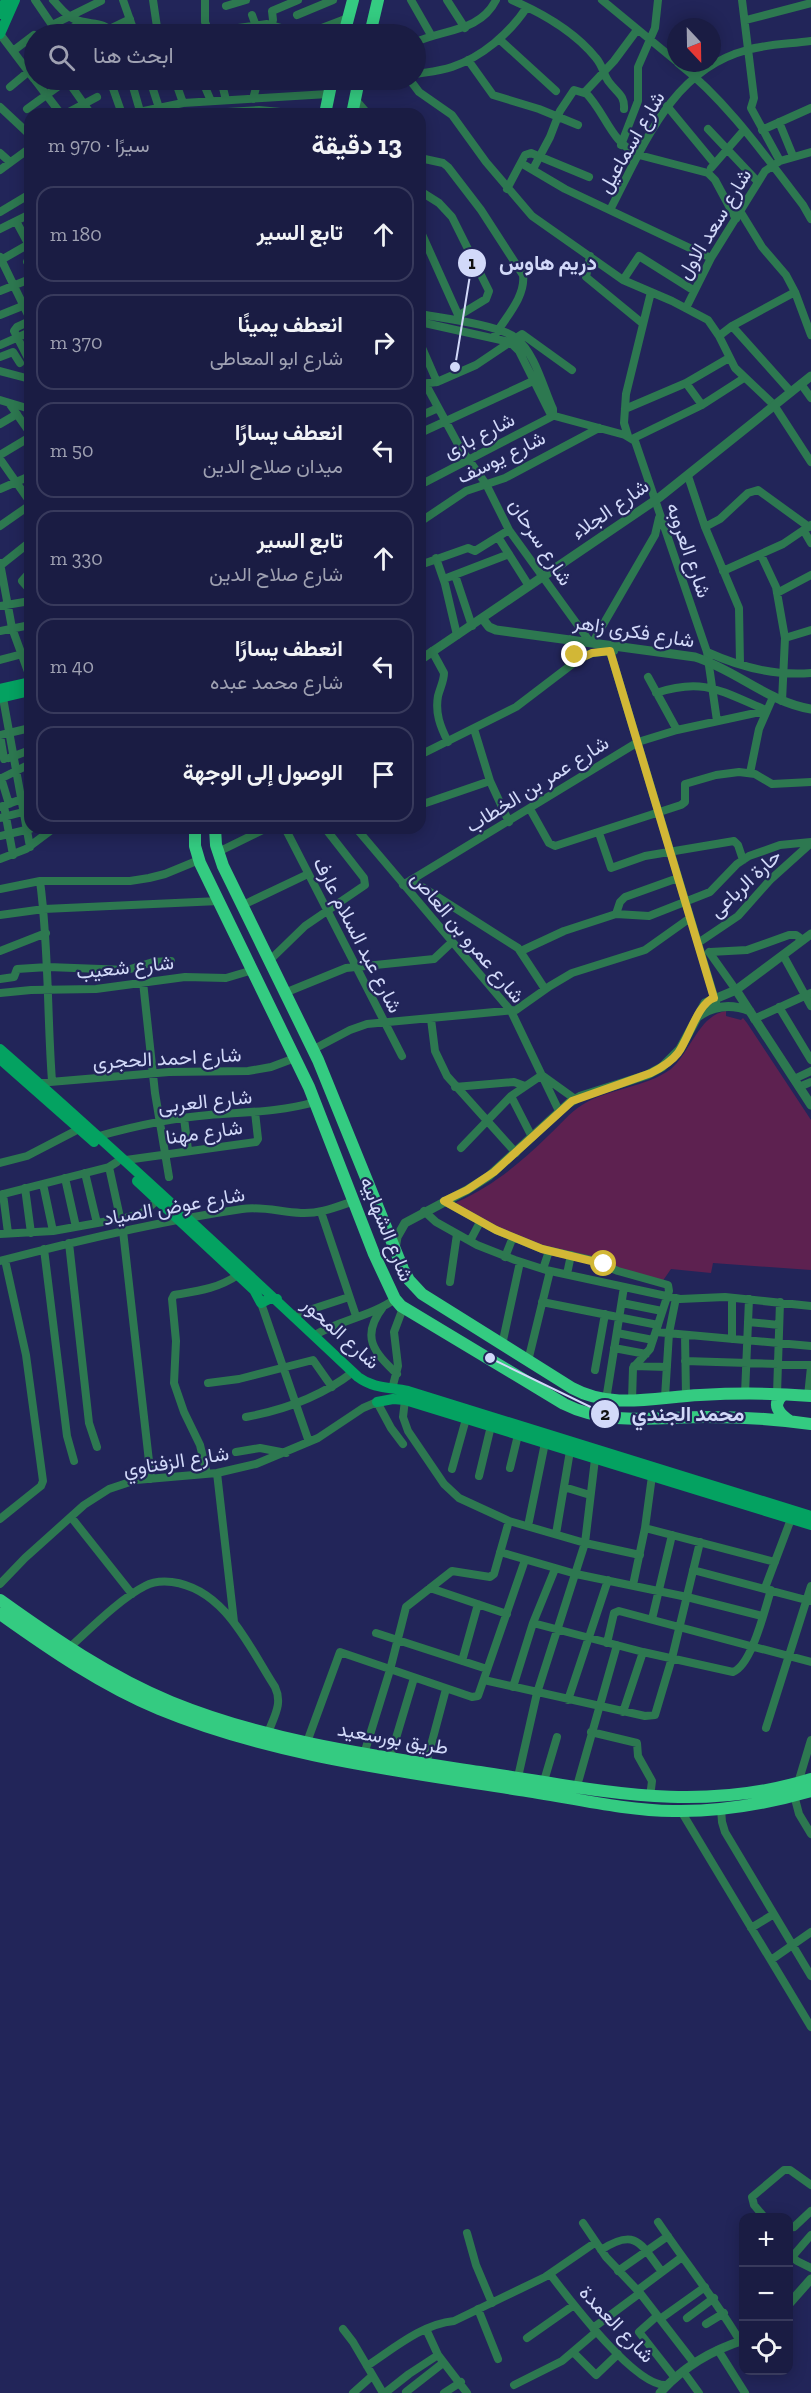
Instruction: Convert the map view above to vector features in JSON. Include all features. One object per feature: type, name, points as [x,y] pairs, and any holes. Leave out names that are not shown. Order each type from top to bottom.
[{"type":"highway","points":[[346,24],[353,0]]},
{"type":"highway","points":[[372,24],[378,0]]},
{"type":"highway","points":[[326,108],[329,90]]},
{"type":"highway","points":[[353,108],[357,90]]},
{"type":"highway","name":"شارع الشهابيه","points":[[195,834],[198,860],[309,1087],[374,1254],[389,1302],[436,1327],[564,1404],[593,1415],[617,1418],[712,1417],[811,1424]]},
{"type":"highway","name":"شارع الشهابيه","points":[[216,834],[218,852],[227,873],[316,1054],[395,1250],[413,1286],[446,1311],[580,1392],[606,1400],[632,1401],[665,1397],[745,1394],[809,1396]]},
{"type":"highway","points":[[216,895],[227,873]]},
{"type":"highway","points":[[297,1063],[310,1066],[316,1054]]},
{"type":"highway","points":[[309,1087],[327,1079]]},
{"type":"highway","points":[[436,1327],[446,1311]]},
{"type":"highway","points":[[780,1394],[777,1407],[790,1422]]},
{"type":"highway","name":"طريق بورسعيد","points":[[0,1600],[70,1647],[157,1696],[192,1710],[307,1742],[364,1754],[577,1786],[654,1802],[678,1811],[758,1804],[796,1789],[811,1779]]},
{"type":"highway","name":"طريق بورسعيد","points":[[0,1614],[62,1655],[134,1698],[183,1718],[264,1743],[420,1775],[654,1802],[675,1798],[796,1789],[811,1791]]},
{"type":"highway","points":[[675,1798],[678,1811]]},
{"type":"main road","points":[[0,12],[6,0]]},
{"type":"main road","points":[[0,34],[15,0]]},
{"type":"main road","points":[[1,691],[24,684]]},
{"type":"main road","points":[[1,691],[24,691]]},
{"type":"main road","name":"شارع المحور","points":[[0,1049],[99,1136],[122,1165],[158,1200],[183,1219],[254,1290],[261,1303]]},
{"type":"main road","name":"شارع المحور","points":[[0,1059],[43,1086],[79,1129],[277,1299],[368,1384],[408,1391],[465,1416],[518,1435],[595,1459],[621,1462],[652,1476],[811,1525]]},
{"type":"main road","points":[[261,1303],[268,1299],[277,1299]]},
{"type":"main road","name":"شارع المحور","points":[[377,1402],[393,1399],[405,1400],[811,1516]]},
{"type":"street","points":[[35,0],[50,24]]},
{"type":"street","points":[[52,0],[69,16],[83,22],[100,24]]},
{"type":"street","points":[[123,0],[132,24]]},
{"type":"street","points":[[154,0],[157,24]]},
{"type":"street","points":[[205,0],[206,24]]},
{"type":"street","points":[[226,6],[246,0]]},
{"type":"street","points":[[272,24],[272,11],[298,0]]},
{"type":"street","points":[[297,15],[333,0]]},
{"type":"street","points":[[411,0],[425,24]]},
{"type":"street","points":[[447,0],[465,28]]},
{"type":"street","points":[[426,37],[465,28],[485,16],[496,0]]},
{"type":"street","points":[[512,0],[527,7],[587,48],[605,71],[609,82],[621,93],[624,110]]},
{"type":"street","points":[[602,0],[667,55]]},
{"type":"street","points":[[621,145],[638,101],[638,67],[655,28],[658,0]]},
{"type":"street","points":[[742,0],[754,100],[751,108],[776,163]]},
{"type":"street","points":[[53,24],[87,4],[100,1]]},
{"type":"street","points":[[746,20],[811,3]]},
{"type":"street","points":[[426,72],[450,68],[468,60],[499,39],[516,23],[527,7]]},
{"type":"street","points":[[250,15],[255,24]]},
{"type":"street","points":[[332,24],[348,18]]},
{"type":"street","points":[[123,24],[130,19]]},
{"type":"street","points":[[79,24],[83,22]]},
{"type":"street","points":[[426,26],[431,35]]},
{"type":"street","points":[[532,169],[574,90],[582,94],[585,92],[628,45],[637,30]]},
{"type":"street","points":[[0,34],[24,62]]},
{"type":"street","points":[[499,39],[556,91]]},
{"type":"street","name":"شارع اسماعيل","points":[[610,210],[667,106],[695,76],[728,56],[748,49],[811,41]]},
{"type":"street","points":[[13,51],[24,43]]},
{"type":"street","points":[[468,60],[493,95],[531,106],[578,125]]},
{"type":"street","points":[[690,72],[776,163],[807,204],[811,219]]},
{"type":"street","points":[[10,87],[24,75]]},
{"type":"street","points":[[43,90],[58,108]]},
{"type":"street","points":[[29,108],[52,90]]},
{"type":"street","points":[[75,90],[88,108]]},
{"type":"street","points":[[114,90],[120,108]]},
{"type":"street","points":[[134,90],[139,108]]},
{"type":"street","points":[[153,90],[159,108]]},
{"type":"street","points":[[178,90],[183,103]]},
{"type":"street","points":[[206,90],[211,101]]},
{"type":"street","points":[[224,90],[226,100]]},
{"type":"street","points":[[253,99],[255,90]]},
{"type":"street","points":[[418,90],[452,115],[507,189],[532,216],[623,280],[686,308],[708,321],[720,336],[729,358],[744,378],[774,405],[811,462]]},
{"type":"street","points":[[585,92],[597,104],[621,145],[639,155],[708,173],[715,180],[736,219]]},
{"type":"street","points":[[167,108],[183,103],[328,94]]},
{"type":"street","points":[[75,108],[97,97]]},
{"type":"street","points":[[355,99],[363,108]]},
{"type":"street","points":[[667,106],[714,164]]},
{"type":"street","points":[[0,107],[24,129]]},
{"type":"street","points":[[762,130],[811,108]]},
{"type":"street","points":[[779,122],[793,156]]},
{"type":"street","points":[[708,129],[758,182]]},
{"type":"street","points":[[708,173],[744,130]]},
{"type":"street","points":[[0,170],[24,152]]},
{"type":"street","name":"شارع سعد الاول","points":[[686,308],[711,258],[758,182],[776,163],[811,152]]},
{"type":"street","points":[[0,153],[10,162]]},
{"type":"street","points":[[507,189],[528,154],[539,156],[589,177]]},
{"type":"street","points":[[426,159],[443,163],[448,167],[521,269],[524,283],[514,306],[496,334]]},
{"type":"street","points":[[521,163],[565,189],[711,258]]},
{"type":"street","points":[[426,195],[439,203],[453,217],[487,286],[489,295],[486,299],[460,319]]},
{"type":"street","points":[[0,212],[24,198]]},
{"type":"street","points":[[740,211],[762,247],[786,275],[811,335]]},
{"type":"street","points":[[0,229],[24,217]]},
{"type":"street","points":[[16,221],[24,236]]},
{"type":"street","points":[[426,243],[465,332]]},
{"type":"street","points":[[24,248],[1,261],[24,300]]},
{"type":"street","points":[[590,256],[586,277],[642,323]]},
{"type":"street","points":[[623,280],[639,256],[693,290]]},
{"type":"street","points":[[0,279],[9,275]]},
{"type":"street","points":[[0,291],[24,282]]},
{"type":"street","name":"شارع العروبه","points":[[651,292],[642,323],[624,423],[639,450],[659,517],[708,657],[717,721]]},
{"type":"street","points":[[720,336],[732,326],[795,292]]},
{"type":"street","points":[[0,315],[24,305]]},
{"type":"street","points":[[426,315],[460,319],[513,340],[533,364],[553,409],[553,416]]},
{"type":"street","points":[[426,323],[465,332],[496,334]]},
{"type":"street","points":[[24,324],[15,329],[24,351]]},
{"type":"street","points":[[732,326],[791,392]]},
{"type":"street","points":[[426,384],[476,366],[522,334],[572,370]]},
{"type":"street","points":[[0,345],[24,335]]},
{"type":"street","points":[[513,340],[547,411],[553,416],[630,437],[702,405],[744,378]]},
{"type":"street","points":[[0,357],[13,352],[19,361],[24,360]]},
{"type":"street","points":[[426,357],[437,382]]},
{"type":"street","points":[[625,409],[686,383],[729,358]]},
{"type":"street","points":[[0,371],[24,377]]},
{"type":"street","name":"شارع الجلاء","points":[[426,656],[654,501],[811,376]]},
{"type":"street","points":[[426,430],[533,381]]},
{"type":"street","points":[[686,383],[702,405]]},
{"type":"street","points":[[801,384],[811,398]]},
{"type":"street","name":"شارع سرحان","points":[[426,390],[486,484],[509,530],[591,642]]},
{"type":"street","points":[[0,400],[24,407]]},
{"type":"street","points":[[9,403],[24,424]]},
{"type":"street","points":[[426,413],[438,408]]},
{"type":"street","points":[[0,424],[17,414]]},
{"type":"street","name":"شارع بارى","points":[[426,482],[553,416]]},
{"type":"street","name":"شارع يوسف","points":[[426,518],[466,491],[505,478],[599,428]]},
{"type":"street","points":[[24,436],[0,457],[24,495]]},
{"type":"street","points":[[688,476],[705,526],[739,608],[740,664]]},
{"type":"street","points":[[0,489],[24,479]]},
{"type":"street","points":[[705,526],[720,519],[748,494],[758,490],[808,528],[811,543]]},
{"type":"street","points":[[0,526],[24,508]]},
{"type":"street","points":[[591,642],[655,535],[659,517]]},
{"type":"street","points":[[723,571],[793,540],[808,528]]},
{"type":"street","points":[[426,562],[468,548],[475,551],[509,530]]},
{"type":"street","points":[[498,537],[529,586]]},
{"type":"street","points":[[24,549],[0,564],[3,606],[24,663]]},
{"type":"street","points":[[444,579],[509,554]]},
{"type":"street","points":[[750,773],[755,741],[765,711],[777,699],[784,675],[785,638],[777,593],[761,555]]},
{"type":"street","points":[[436,558],[444,579],[457,635]]},
{"type":"street","points":[[455,575],[472,626]]},
{"type":"street","points":[[777,593],[811,575]]},
{"type":"street","points":[[3,606],[24,602]]},
{"type":"street","name":"شارع فكرى زاهر","points":[[482,618],[489,627],[496,630],[708,657],[777,699],[811,710]]},
{"type":"street","points":[[0,632],[24,626]]},
{"type":"street","points":[[785,638],[811,630]]},
{"type":"street","points":[[571,639],[575,649],[575,661]]},
{"type":"street","points":[[426,752],[522,704],[575,661],[592,653],[625,648]]},
{"type":"street","points":[[432,651],[444,673],[437,711],[439,723],[448,742]]},
{"type":"street","points":[[610,651],[716,1002]]},
{"type":"street","points":[[0,660],[24,653]]},
{"type":"street","points":[[708,657],[784,675],[811,673]]},
{"type":"street","points":[[648,677],[677,730]]},
{"type":"street","points":[[656,693],[684,685],[713,688],[765,711]]},
{"type":"street","points":[[1,691],[23,812],[3,818]]},
{"type":"street","name":"شارع عمر بن الخطاب","points":[[403,885],[638,742],[677,730],[765,711]]},
{"type":"street","points":[[474,729],[490,781],[509,822]]},
{"type":"street","points":[[24,732],[0,735],[2,759],[24,752]]},
{"type":"street","points":[[13,855],[4,836],[1,778],[24,770]]},
{"type":"street","points":[[530,809],[552,845],[558,846],[684,804],[684,788],[688,782],[716,775],[750,773],[772,784],[811,782]]},
{"type":"street","points":[[426,803],[490,781]]},
{"type":"street","points":[[4,806],[24,799]]},
{"type":"street","points":[[4,836],[24,827]]},
{"type":"street","points":[[599,833],[611,868],[645,856],[734,840],[743,860]]},
{"type":"street","points":[[29,834],[30,847]]},
{"type":"street","points":[[0,859],[30,847],[44,834]]},
{"type":"street","points":[[218,852],[255,834]]},
{"type":"street","name":"شارع عبد السلام عارف","points":[[288,834],[402,1056]]},
{"type":"street","points":[[270,960],[305,926],[363,887],[366,882],[330,834]]},
{"type":"street","name":"شارع عمرو بن العاص","points":[[361,834],[511,1011],[559,1111]]},
{"type":"street","points":[[521,951],[564,931],[616,914],[645,917],[686,902],[714,889],[743,860],[780,845],[811,842]]},
{"type":"street","name":"حارة الرباعى","points":[[699,945],[738,916],[766,884],[811,842]]},
{"type":"street","points":[[0,889],[39,881],[130,881],[165,874],[198,860]]},
{"type":"street","points":[[243,905],[308,874]]},
{"type":"street","points":[[616,914],[620,902],[625,897],[678,878]]},
{"type":"street","points":[[411,880],[515,945],[545,989]]},
{"type":"street","points":[[39,881],[44,909],[48,966],[43,1086]]},
{"type":"street","points":[[0,915],[44,909],[216,895]]},
{"type":"street","points":[[316,1054],[354,1028],[511,1011],[524,1006],[545,989],[584,968],[640,953],[690,918]]},
{"type":"street","points":[[0,946],[0,951],[46,933]]},
{"type":"street","points":[[716,1002],[736,990],[811,934]]},
{"type":"street","points":[[710,952],[747,950],[789,935],[796,935],[803,940]]},
{"type":"street","points":[[286,992],[356,966],[434,959],[451,943]]},
{"type":"street","points":[[699,945],[710,952],[811,1105]]},
{"type":"street","points":[[783,955],[808,995],[811,1006]]},
{"type":"street","points":[[0,979],[14,977],[17,969],[48,966],[127,970],[153,962],[171,961]]},
{"type":"street","name":"شارع شعيب","points":[[0,993],[47,989],[90,990],[185,977],[230,977],[253,970]]},
{"type":"street","points":[[143,982],[159,1122],[169,1177]]},
{"type":"street","points":[[395,1250],[399,1233],[405,1223],[484,1179],[575,1099],[647,1075],[662,1067],[678,1052],[705,1003],[716,1002],[734,1006],[752,1015],[808,995]]},
{"type":"street","points":[[779,1007],[811,1060]]},
{"type":"street","points":[[431,1019],[436,1055],[455,1087],[516,1153]]},
{"type":"street","name":"شارع احمد الحجرى","points":[[43,1086],[153,1073],[248,1071],[297,1063]]},
{"type":"street","points":[[796,1083],[811,1071]]},
{"type":"street","points":[[461,1148],[511,1096],[542,1075]]},
{"type":"street","name":"شارع عمرو بن العاص","points":[[542,1075],[575,1099]]},
{"type":"street","points":[[455,1087],[514,1082],[525,1086]]},
{"type":"street","points":[[796,1083],[811,1082]]},
{"type":"street","points":[[511,1096],[532,1137]]},
{"type":"street","name":"شارع العربى","points":[[99,1136],[184,1118],[288,1108],[315,1102]]},
{"type":"street","name":"شارع مهنا","points":[[2,1195],[165,1154],[257,1142],[255,1112]]},
{"type":"street","points":[[184,1118],[188,1150]]},
{"type":"street","points":[[0,1163],[27,1156],[79,1129]]},
{"type":"street","points":[[122,1165],[120,1219],[151,1479]]},
{"type":"street","points":[[85,1173],[97,1223]]},
{"type":"street","points":[[65,1178],[76,1227]]},
{"type":"street","points":[[43,1184],[53,1231]]},
{"type":"street","points":[[25,1188],[31,1233]]},
{"type":"street","points":[[2,1195],[4,1233],[53,1231],[120,1219],[142,1213],[158,1200]]},
{"type":"street","name":"شارع عوض الصياد","points":[[3,1261],[69,1243],[183,1219],[252,1208],[301,1213],[321,1212],[354,1201]]},
{"type":"street","points":[[444,1201],[480,1222],[549,1251],[571,1255],[667,1284],[668,1296],[655,1332],[646,1354],[634,1366],[632,1401]]},
{"type":"street","points":[[424,1211],[434,1220],[470,1241],[505,1257],[546,1270],[676,1299],[732,1298],[811,1306]]},
{"type":"street","points":[[321,1212],[356,1316]]},
{"type":"street","points":[[382,1216],[394,1223],[405,1223]]},
{"type":"street","points":[[470,1241],[480,1222]]},
{"type":"street","points":[[450,1282],[457,1234]]},
{"type":"street","points":[[505,1257],[513,1237]]},
{"type":"street","points":[[69,1243],[89,1423],[97,1447]]},
{"type":"street","points":[[45,1249],[67,1436],[74,1461]]},
{"type":"street","points":[[528,1361],[542,1302],[549,1251]]},
{"type":"street","points":[[567,1274],[571,1255]]},
{"type":"street","points":[[0,1519],[41,1486],[43,1481],[26,1355],[3,1261]]},
{"type":"street","points":[[502,1345],[520,1262]]},
{"type":"street","points":[[605,1282],[609,1267]]},
{"type":"street","points":[[207,1474],[200,1445],[184,1412],[174,1383],[176,1341],[172,1299],[174,1295],[210,1289],[238,1275]]},
{"type":"street","points":[[639,1290],[642,1278]]},
{"type":"street","points":[[606,1400],[624,1287]]},
{"type":"street","points":[[294,1315],[349,1296]]},
{"type":"street","points":[[732,1298],[732,1339]]},
{"type":"street","points":[[665,1397],[669,1333],[676,1299]]},
{"type":"street","points":[[745,1394],[748,1299]]},
{"type":"street","points":[[315,1335],[389,1302]]},
{"type":"street","points":[[389,1302],[373,1324],[372,1343],[380,1359],[397,1374]]},
{"type":"street","points":[[542,1302],[619,1317],[655,1332]]},
{"type":"street","points":[[780,1302],[778,1343],[780,1394]]},
{"type":"street","points":[[261,1303],[309,1442]]},
{"type":"street","points":[[622,1303],[662,1311]]},
{"type":"street","points":[[392,1389],[398,1366],[394,1337],[396,1324],[403,1308]]},
{"type":"street","points":[[596,1370],[604,1314]]},
{"type":"street","points":[[748,1322],[779,1325]]},
{"type":"street","points":[[617,1333],[655,1332],[811,1346]]},
{"type":"street","points":[[685,1335],[686,1396]]},
{"type":"street","points":[[614,1348],[646,1354]]},
{"type":"street","points":[[208,1383],[239,1379],[314,1360],[332,1388]]},
{"type":"street","points":[[685,1361],[811,1366],[809,1396]]},
{"type":"street","points":[[634,1366],[667,1367]]},
{"type":"street","points":[[246,1417],[294,1404],[332,1388],[353,1372]]},
{"type":"street","points":[[405,1400],[403,1417],[408,1431],[444,1484],[469,1505],[509,1521],[585,1543],[640,1555]]},
{"type":"street","points":[[377,1402],[403,1444]]},
{"type":"street","name":"شارع الزفتاوي","points":[[0,1584],[71,1517],[90,1501],[109,1490],[122,1484],[217,1473],[256,1464],[309,1442],[337,1427],[363,1408],[377,1402]]},
{"type":"street","points":[[452,1469],[465,1416]]},
{"type":"street","points":[[479,1476],[491,1426]]},
{"type":"street","points":[[510,1468],[518,1435]]},
{"type":"street","points":[[528,1526],[545,1443]]},
{"type":"street","points":[[236,1452],[260,1448],[286,1453]]},
{"type":"street","points":[[556,1534],[570,1451]]},
{"type":"street","points":[[518,1778],[537,1693],[585,1543],[595,1459]]},
{"type":"street","points":[[217,1473],[234,1623]]},
{"type":"street","points":[[633,1585],[645,1528],[652,1476]]},
{"type":"street","points":[[564,1487],[590,1495]]},
{"type":"street","points":[[71,1517],[132,1594]]},
{"type":"street","points":[[533,1623],[643,1652],[734,1672],[740,1669],[753,1645],[776,1562],[791,1519]]},
{"type":"street","points":[[364,1754],[390,1670],[406,1607],[452,1572],[490,1577],[494,1574],[509,1521]]},
{"type":"street","points":[[645,1528],[776,1562]]},
{"type":"street","points":[[652,1619],[672,1535]]},
{"type":"street","points":[[484,1680],[623,1712],[650,1717],[655,1714],[681,1627],[700,1542]]},
{"type":"street","points":[[500,1552],[555,1569],[687,1597],[762,1616]]},
{"type":"street","points":[[307,1742],[340,1652],[446,1689],[475,1697],[481,1694],[487,1669],[525,1560]]},
{"type":"street","points":[[513,1687],[533,1623],[555,1569]]},
{"type":"street","points":[[693,1570],[809,1601]]},
{"type":"street","points":[[568,1700],[608,1580]]},
{"type":"street","points":[[70,1647],[132,1594],[148,1584],[164,1581],[196,1587],[223,1608],[279,1697],[268,1733]]},
{"type":"street","points":[[766,1728],[788,1656],[809,1601],[811,1586]]},
{"type":"street","points":[[430,1588],[507,1614]]},
{"type":"street","points":[[462,1661],[478,1604]]},
{"type":"street","points":[[607,1642],[615,1612],[652,1619],[811,1662]]},
{"type":"street","points":[[376,1633],[487,1669]]},
{"type":"street","points":[[577,1786],[617,1645]]},
{"type":"street","points":[[623,1712],[643,1652]]},
{"type":"street","points":[[390,1758],[414,1678]]},
{"type":"street","points":[[426,1764],[446,1689]]},
{"type":"street","points":[[591,1732],[637,1743],[637,1754],[652,1781],[654,1802]]},
{"type":"street","points":[[544,1781],[557,1737]]},
{"type":"street","points":[[811,1740],[796,1789],[799,1814],[811,1833]]},
{"type":"street","points":[[721,1809],[725,1832],[811,1976]]},
{"type":"street","points":[[678,1811],[811,2027]]},
{"type":"street","points":[[751,1928],[774,1914]]},
{"type":"street","points":[[771,1960],[811,1932]]},
{"type":"street","points":[[761,2213],[753,2204],[752,2195],[784,2170],[790,2170],[811,2185]]},
{"type":"street","points":[[794,2227],[811,2211]]},
{"type":"street","points":[[658,2222],[739,2336]]},
{"type":"street","points":[[582,2223],[601,2250],[618,2271],[639,2291],[694,2363]]},
{"type":"street","points":[[468,2233],[479,2276],[492,2303]]},
{"type":"street","points":[[793,2252],[811,2235]]},
{"type":"street","points":[[618,2271],[668,2236]]},
{"type":"street","points":[[601,2250],[623,2238],[637,2241],[662,2272]]},
{"type":"street","points":[[367,2366],[426,2329],[443,2321],[454,2321],[550,2274],[596,2242]]},
{"type":"street","points":[[514,2385],[556,2364],[573,2352],[594,2330],[682,2257]]},
{"type":"street","points":[[793,2257],[811,2268]]},
{"type":"street","name":"شارع العمدة","points":[[550,2274],[594,2330],[618,2354],[652,2383],[667,2385]]},
{"type":"street","points":[[793,2301],[810,2283]]},
{"type":"street","points":[[675,2378],[639,2332],[705,2287]]},
{"type":"street","points":[[687,2318],[714,2298]]},
{"type":"street","points":[[527,2338],[574,2305]]},
{"type":"street","points":[[478,2309],[498,2360]]},
{"type":"street","points":[[706,2324],[724,2313]]},
{"type":"street","points":[[343,2329],[384,2393],[438,2355]]},
{"type":"street","points":[[426,2329],[438,2355],[467,2393]]},
{"type":"street","points":[[660,2393],[694,2363],[739,2341]]},
{"type":"street","points":[[718,2350],[745,2393]]},
{"type":"street","points":[[573,2352],[596,2375],[618,2354]]},
{"type":"street","points":[[406,2392],[443,2362]]},
{"type":"street","points":[[683,2371],[699,2393]]},
{"type":"street","points":[[353,2393],[372,2376]]},
{"type":"street","points":[[444,2393],[460,2382]]},
{"type":"shaded area","points":[[726,1011],[726,1016],[741,1020],[743,1018],[747,1023],[811,1120],[811,1270],[713,1263],[711,1273],[671,1269],[662,1282],[523,1240],[455,1206],[457,1202],[482,1189],[516,1165],[582,1105],[593,1099],[650,1080],[671,1069],[702,1027],[717,1014]]},
{"type":"place","name":"دريم هاوس","points":[[455,367]]},
{"type":"place","name":"محمد الجندي","points":[[490,1358]]},
{"type":"route","points":[[575,655],[575,661],[592,653],[610,651],[714,998],[703,1005],[680,1049],[662,1067],[572,1101],[494,1172],[467,1190],[444,1201],[496,1230],[542,1249],[604,1264]]}]
